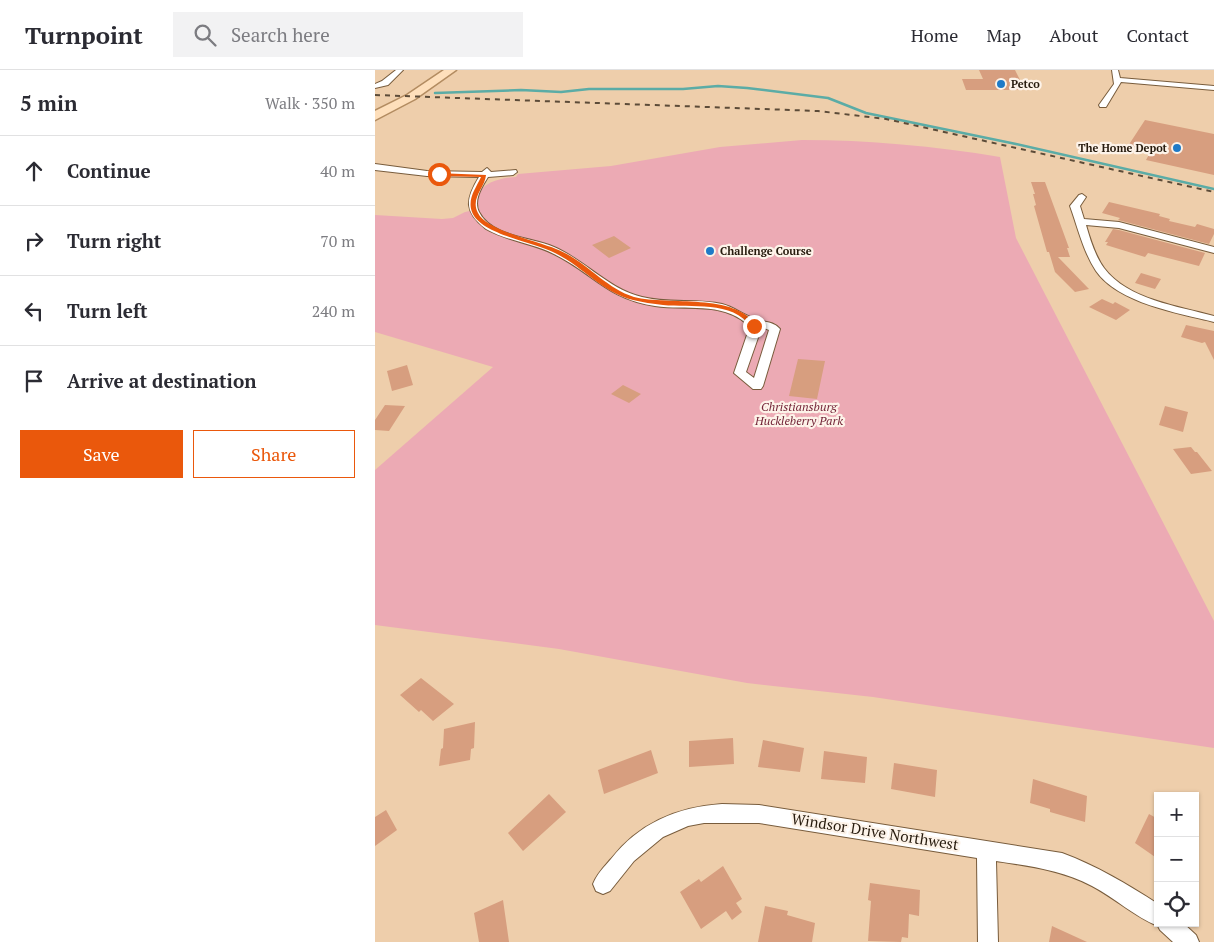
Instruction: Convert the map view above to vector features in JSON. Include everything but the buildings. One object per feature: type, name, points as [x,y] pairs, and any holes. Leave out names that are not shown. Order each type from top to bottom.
[{"type":"main road","points":[[375,108],[437,70]]},
{"type":"main road","points":[[375,116],[411,96],[451,70]]},
{"type":"street","points":[[375,86],[385,83],[400,70]]},
{"type":"street","points":[[1103,105],[1118,84],[1115,70]]},
{"type":"street","points":[[1117,80],[1214,88]]},
{"type":"street","points":[[375,162],[486,173]]},
{"type":"street","points":[[375,167],[439,174],[486,173]]},
{"type":"street","points":[[486,173],[474,193],[473,206],[479,219],[493,228],[557,251],[608,286],[627,296],[663,304],[713,304],[727,308],[750,321],[767,324],[775,329],[757,386],[740,373],[754,332],[754,326],[750,321]]},
{"type":"street","points":[[1082,198],[1075,206],[1096,262],[1111,281],[1137,296],[1214,319]]},
{"type":"street","points":[[1081,222],[1119,225],[1214,250]]},
{"type":"street","name":"Windsor Drive Northwest","points":[[603,884],[628,853],[657,829],[691,815],[724,811],[759,814],[1062,863],[1130,896],[1154,913]]},
{"type":"street","points":[[986,850],[988,942]]},
{"type":"street","points":[[1172,927],[1189,942]]},
{"type":"green space","name":"Christiansburg Huckleberry Park","points":[[802,140],[901,144],[1000,157],[1016,238],[1214,621],[1214,748],[873,697],[747,683],[559,649],[375,625],[375,470],[493,367],[375,332],[375,215],[453,218],[465,212],[479,209],[479,194],[488,184],[516,177],[518,174],[611,166],[720,147]]},
{"type":"waterway","points":[[435,93],[521,90],[561,92],[589,89],[683,89],[718,86],[747,88],[828,98],[866,113],[1016,144],[1214,189]]},
{"type":"railway","points":[[375,95],[818,111],[886,119],[1214,192]]},
{"type":"place","name":"Petco","points":[[1001,84]]},
{"type":"place","name":"The Home Depot","points":[[1177,148]]},
{"type":"place","name":"Challenge Course","points":[[710,251]]},
{"type":"route","points":[[439,174],[485,176],[474,193],[472,200],[475,213],[479,219],[509,236],[557,251],[608,286],[627,296],[663,304],[713,304],[739,314],[754,326]]}]
